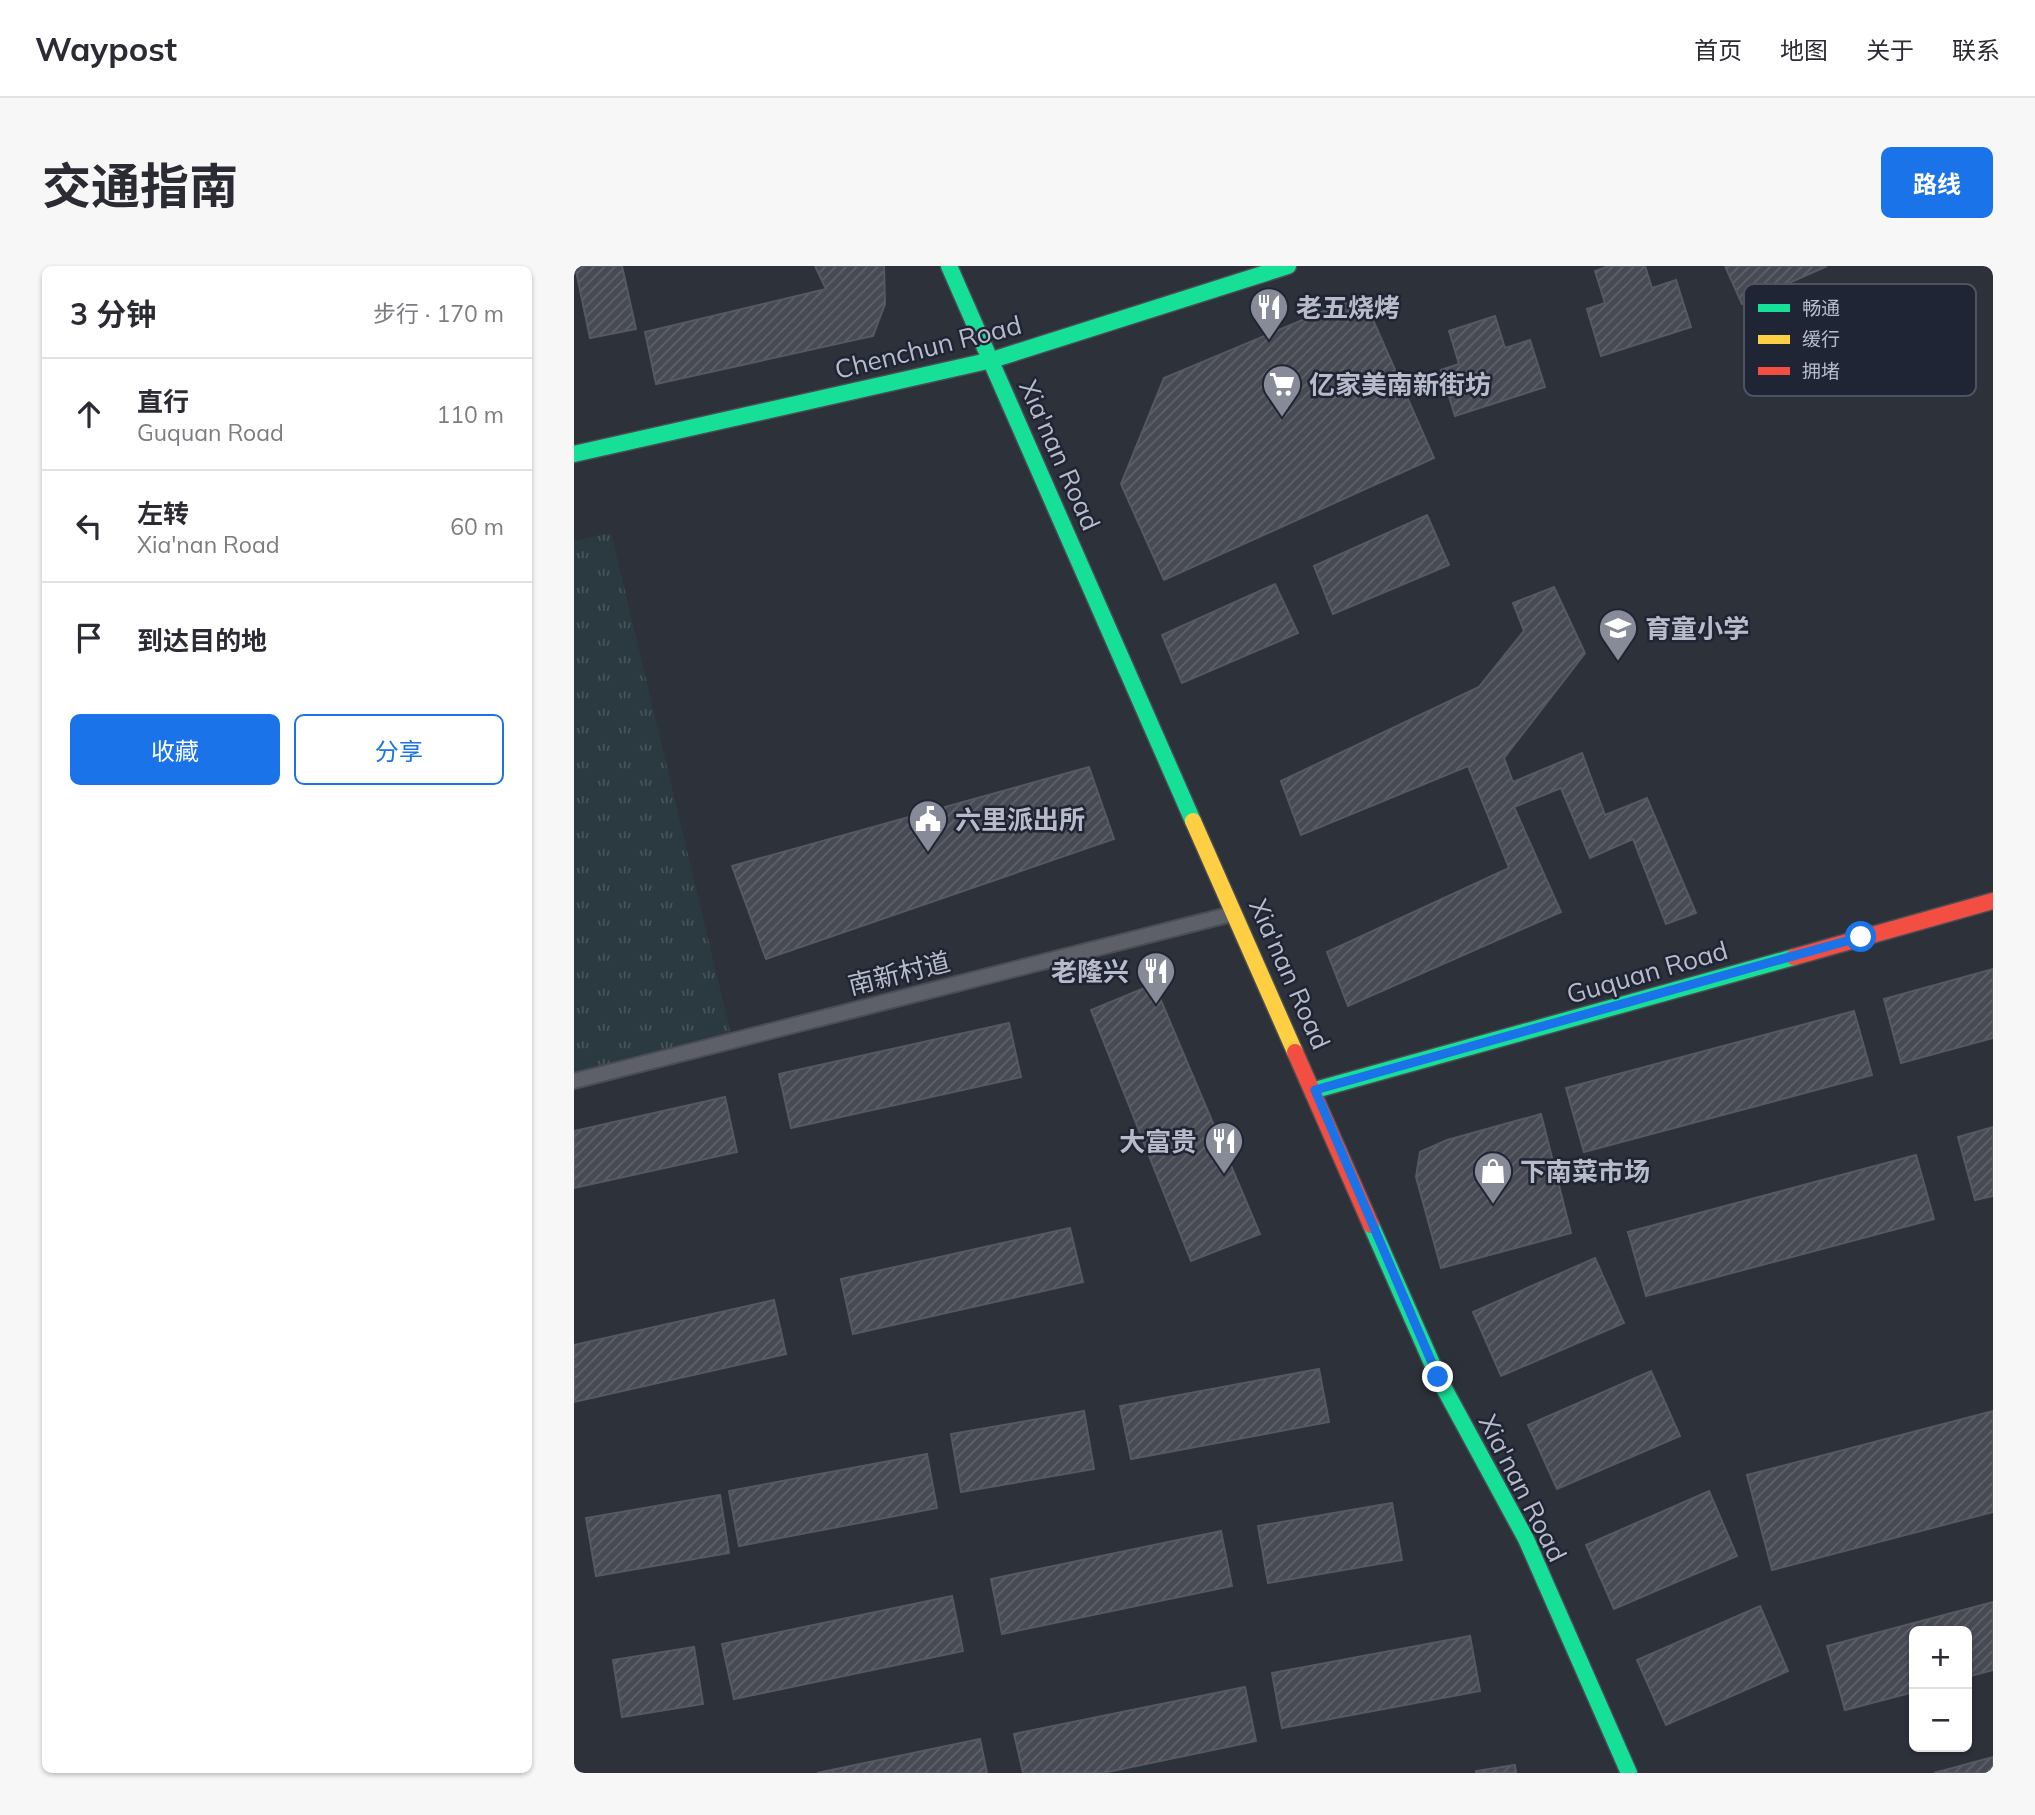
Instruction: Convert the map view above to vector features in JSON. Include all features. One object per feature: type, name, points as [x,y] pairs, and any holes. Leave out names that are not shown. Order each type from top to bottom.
[{"type":"street","name":"Xia'nan Road","points":[[949,266],[1315,1090],[1438,1377],[1526,1539],[1629,1773]]},
{"type":"street","name":"Chenchun Road","points":[[574,454],[992,360],[1288,266]]},
{"type":"street","name":"Guquan Road","points":[[1315,1090],[1993,901]]},
{"type":"lane","name":"南新村道","points":[[574,1081],[1236,913]]},
{"type":"green space","points":[[611,533],[732,1039],[574,1077],[574,541]]},
{"type":"building","points":[[575,266],[622,266],[636,329],[590,338]]},
{"type":"building","points":[[815,266],[884,266],[885,304],[873,336],[656,384],[645,332],[826,289]]},
{"type":"building","points":[[1609,266],[1645,266],[1652,288],[1676,280],[1691,327],[1601,356],[1587,309],[1605,303],[1595,271]]},
{"type":"building","points":[[1725,266],[1827,266],[1787,284],[1744,284],[1742,304]]},
{"type":"building","name":"亿家美南新街坊","points":[[1362,295],[1434,458],[1164,580],[1121,484],[1164,378]]},
{"type":"building","points":[[1495,316],[1505,348],[1530,340],[1545,387],[1455,416],[1441,370],[1459,364],[1449,331]]},
{"type":"building","points":[[1427,515],[1449,565],[1333,614],[1314,566]]},
{"type":"building","points":[[1275,584],[1298,633],[1182,683],[1162,635]]},
{"type":"building","points":[[1554,587],[1585,653],[1504,758],[1513,782],[1582,753],[1605,815],[1647,798],[1696,913],[1666,924],[1633,839],[1590,858],[1561,788],[1514,807],[1561,912],[1348,1006],[1327,952],[1509,868],[1468,766],[1301,835],[1281,781],[1479,687],[1524,631],[1513,603]]},
{"type":"building","name":"六里派出所","points":[[1089,767],[1114,839],[766,959],[732,866]]},
{"type":"building","points":[[1993,969],[1993,1038],[1901,1063],[1884,999]]},
{"type":"building","points":[[1154,984],[1260,1234],[1191,1261],[1091,1010]]},
{"type":"building","points":[[1854,1011],[1872,1075],[1584,1152],[1566,1088]]},
{"type":"building","points":[[1009,1023],[1021,1077],[791,1128],[779,1074]]},
{"type":"building","points":[[725,1097],[737,1152],[574,1188],[574,1131]]},
{"type":"building","name":"下南菜市场","points":[[1541,1114],[1571,1233],[1441,1268],[1416,1177],[1420,1152],[1447,1140]]},
{"type":"building","points":[[1993,1127],[1993,1196],[1975,1200],[1958,1137]]},
{"type":"building","points":[[1916,1155],[1934,1219],[1646,1296],[1628,1232]]},
{"type":"building","points":[[1070,1228],[1083,1282],[853,1334],[841,1279]]},
{"type":"building","points":[[1595,1258],[1624,1323],[1501,1376],[1473,1312]]},
{"type":"building","points":[[774,1300],[786,1354],[574,1402],[574,1345]]},
{"type":"building","points":[[1319,1369],[1329,1422],[1131,1459],[1120,1406]]},
{"type":"building","points":[[1651,1371],[1680,1436],[1557,1489],[1528,1425]]},
{"type":"building","points":[[1084,1411],[1094,1469],[961,1492],[951,1434]]},
{"type":"building","points":[[1993,1411],[1993,1512],[1772,1570],[1747,1475]]},
{"type":"building","points":[[927,1454],[937,1508],[739,1546],[729,1491]]},
{"type":"building","points":[[1709,1491],[1737,1556],[1614,1609],[1586,1545]]},
{"type":"building","points":[[720,1495],[729,1553],[596,1576],[586,1518]]},
{"type":"building","points":[[1392,1503],[1402,1560],[1268,1583],[1258,1526]]},
{"type":"building","points":[[1221,1531],[1232,1586],[1002,1634],[991,1579]]},
{"type":"building","points":[[952,1596],[963,1651],[734,1699],[722,1644]]},
{"type":"building","points":[[1993,1602],[1993,1670],[1972,1676],[1972,1626],[1909,1626],[1909,1693],[1845,1710],[1827,1646]]},
{"type":"building","points":[[1760,1606],[1788,1671],[1666,1725],[1637,1660]]},
{"type":"building","points":[[1470,1636],[1480,1691],[1282,1728],[1272,1673]]},
{"type":"building","points":[[694,1647],[703,1704],[622,1717],[613,1660]]},
{"type":"building","points":[[1245,1687],[1256,1741],[1103,1773],[1023,1773],[1014,1734]]},
{"type":"building","points":[[980,1739],[987,1773],[817,1773]]},
{"type":"building","points":[[1993,1757],[1993,1773],[1934,1773]]},
{"type":"building","points":[[1515,1765],[1516,1773],[1476,1773],[1476,1771]]},
{"type":"traffic: fast","points":[[949,266],[1193,821]]},
{"type":"traffic: fast","points":[[574,454],[992,360],[1288,266]]},
{"type":"traffic: fast","points":[[1315,1090],[1794,957]]},
{"type":"traffic: fast","points":[[1371,1225],[1438,1377],[1526,1539],[1629,1773]]},
{"type":"traffic: slow","points":[[1193,821],[1295,1052]]},
{"type":"traffic: jam","points":[[1794,957],[1993,901]]},
{"type":"traffic: jam","points":[[1295,1052],[1371,1225]]},
{"type":"place","name":"老五烧烤","points":[[1269,341]]},
{"type":"place","name":"亿家美南新街坊","points":[[1282,418]]},
{"type":"place","name":"育童小学","points":[[1618,662]]},
{"type":"place","name":"六里派出所","points":[[928,853]]},
{"type":"place","name":"老隆兴","points":[[1156,1005]]},
{"type":"place","name":"大富贵","points":[[1224,1175]]},
{"type":"place","name":"下南菜市场","points":[[1493,1205]]},
{"type":"route","points":[[1438,1377],[1315,1090],[1861,937]]}]
